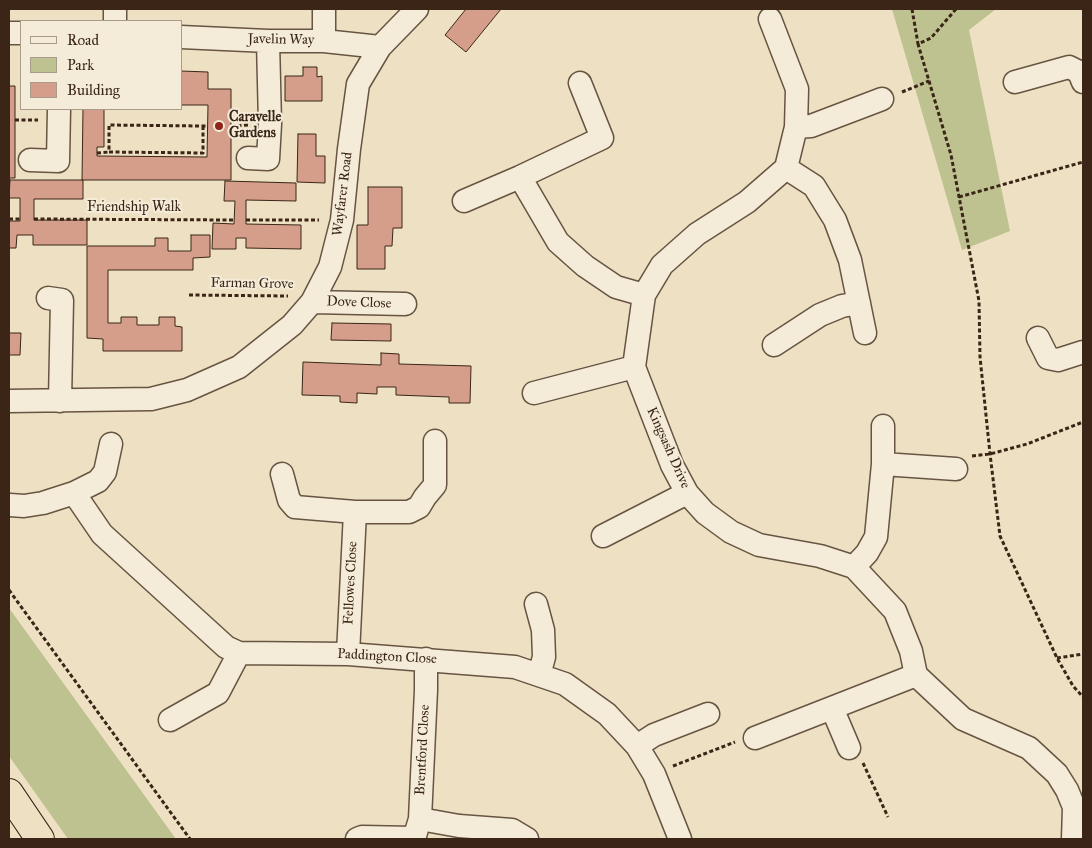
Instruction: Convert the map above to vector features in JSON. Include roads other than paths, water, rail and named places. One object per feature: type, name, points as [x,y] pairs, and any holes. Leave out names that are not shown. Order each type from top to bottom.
[{"type":"highway","points":[[9,793],[40,839]]},
{"type":"street","points":[[324,9],[324,41]]},
{"type":"street","name":"Wayfarer Road","points":[[9,401],[151,399],[187,390],[239,367],[292,325],[314,299],[330,267],[342,220],[358,84],[380,47],[417,9]]},
{"type":"street","points":[[770,19],[797,89],[796,127],[786,168],[814,186],[835,220],[850,260],[865,333]]},
{"type":"street","name":"Javelin Way","points":[[182,37],[268,41],[324,41],[380,47]]},
{"type":"street","points":[[248,158],[268,159],[270,124],[268,41]]},
{"type":"street","points":[[1016,82],[1069,67],[1079,72],[1083,82]]},
{"type":"street","points":[[464,201],[602,138],[580,83]]},
{"type":"street","points":[[796,127],[811,126],[882,99]]},
{"type":"street","points":[[30,160],[58,161],[59,110]]},
{"type":"street","name":"Kingsash Drive","points":[[786,168],[747,202],[697,234],[662,265],[644,295],[634,367],[672,464],[687,493],[705,513],[731,532],[759,544],[820,556],[854,567],[895,611],[911,651],[916,675]]},
{"type":"street","points":[[520,177],[558,242],[585,266],[616,287],[644,295]]},
{"type":"street","points":[[48,298],[62,300],[60,401]]},
{"type":"street","name":"Dove Close","points":[[314,299],[405,304]]},
{"type":"street","points":[[774,346],[820,315],[842,306],[859,303]]},
{"type":"street","points":[[1038,338],[1048,358],[1058,360],[1083,352]]},
{"type":"street","points":[[534,393],[634,367]]},
{"type":"street","points":[[854,567],[867,553],[876,537],[883,464],[883,426]]},
{"type":"street","points":[[282,474],[289,500],[295,507],[355,512],[409,512],[419,507],[435,485],[435,441]]},
{"type":"street","points":[[10,505],[24,506],[43,503],[74,493],[98,481],[105,472],[111,444]]},
{"type":"street","points":[[883,464],[956,468]]},
{"type":"street","points":[[74,493],[102,534],[226,646],[239,653],[218,693],[170,720]]},
{"type":"street","points":[[603,536],[687,493]]},
{"type":"street","name":"Fellowes Close","points":[[348,654],[355,512]]},
{"type":"street","points":[[536,604],[543,630],[544,657],[539,675]]},
{"type":"street","name":"Paddington Close","points":[[239,653],[348,654],[515,667],[565,684],[607,714],[637,746],[654,774],[680,839]]},
{"type":"street","name":"Brentford Close","points":[[416,832],[426,690],[426,659]]},
{"type":"street","points":[[755,738],[916,675],[963,719],[1029,748],[1057,774],[1067,790],[1074,807],[1073,839]]},
{"type":"street","points":[[832,708],[849,748]]},
{"type":"street","points":[[637,746],[654,735],[708,714]]},
{"type":"street","points":[[357,839],[459,826],[512,830],[527,839]]},
{"type":"place","name":"Caravelle Gardens","points":[[219,126]]}]
